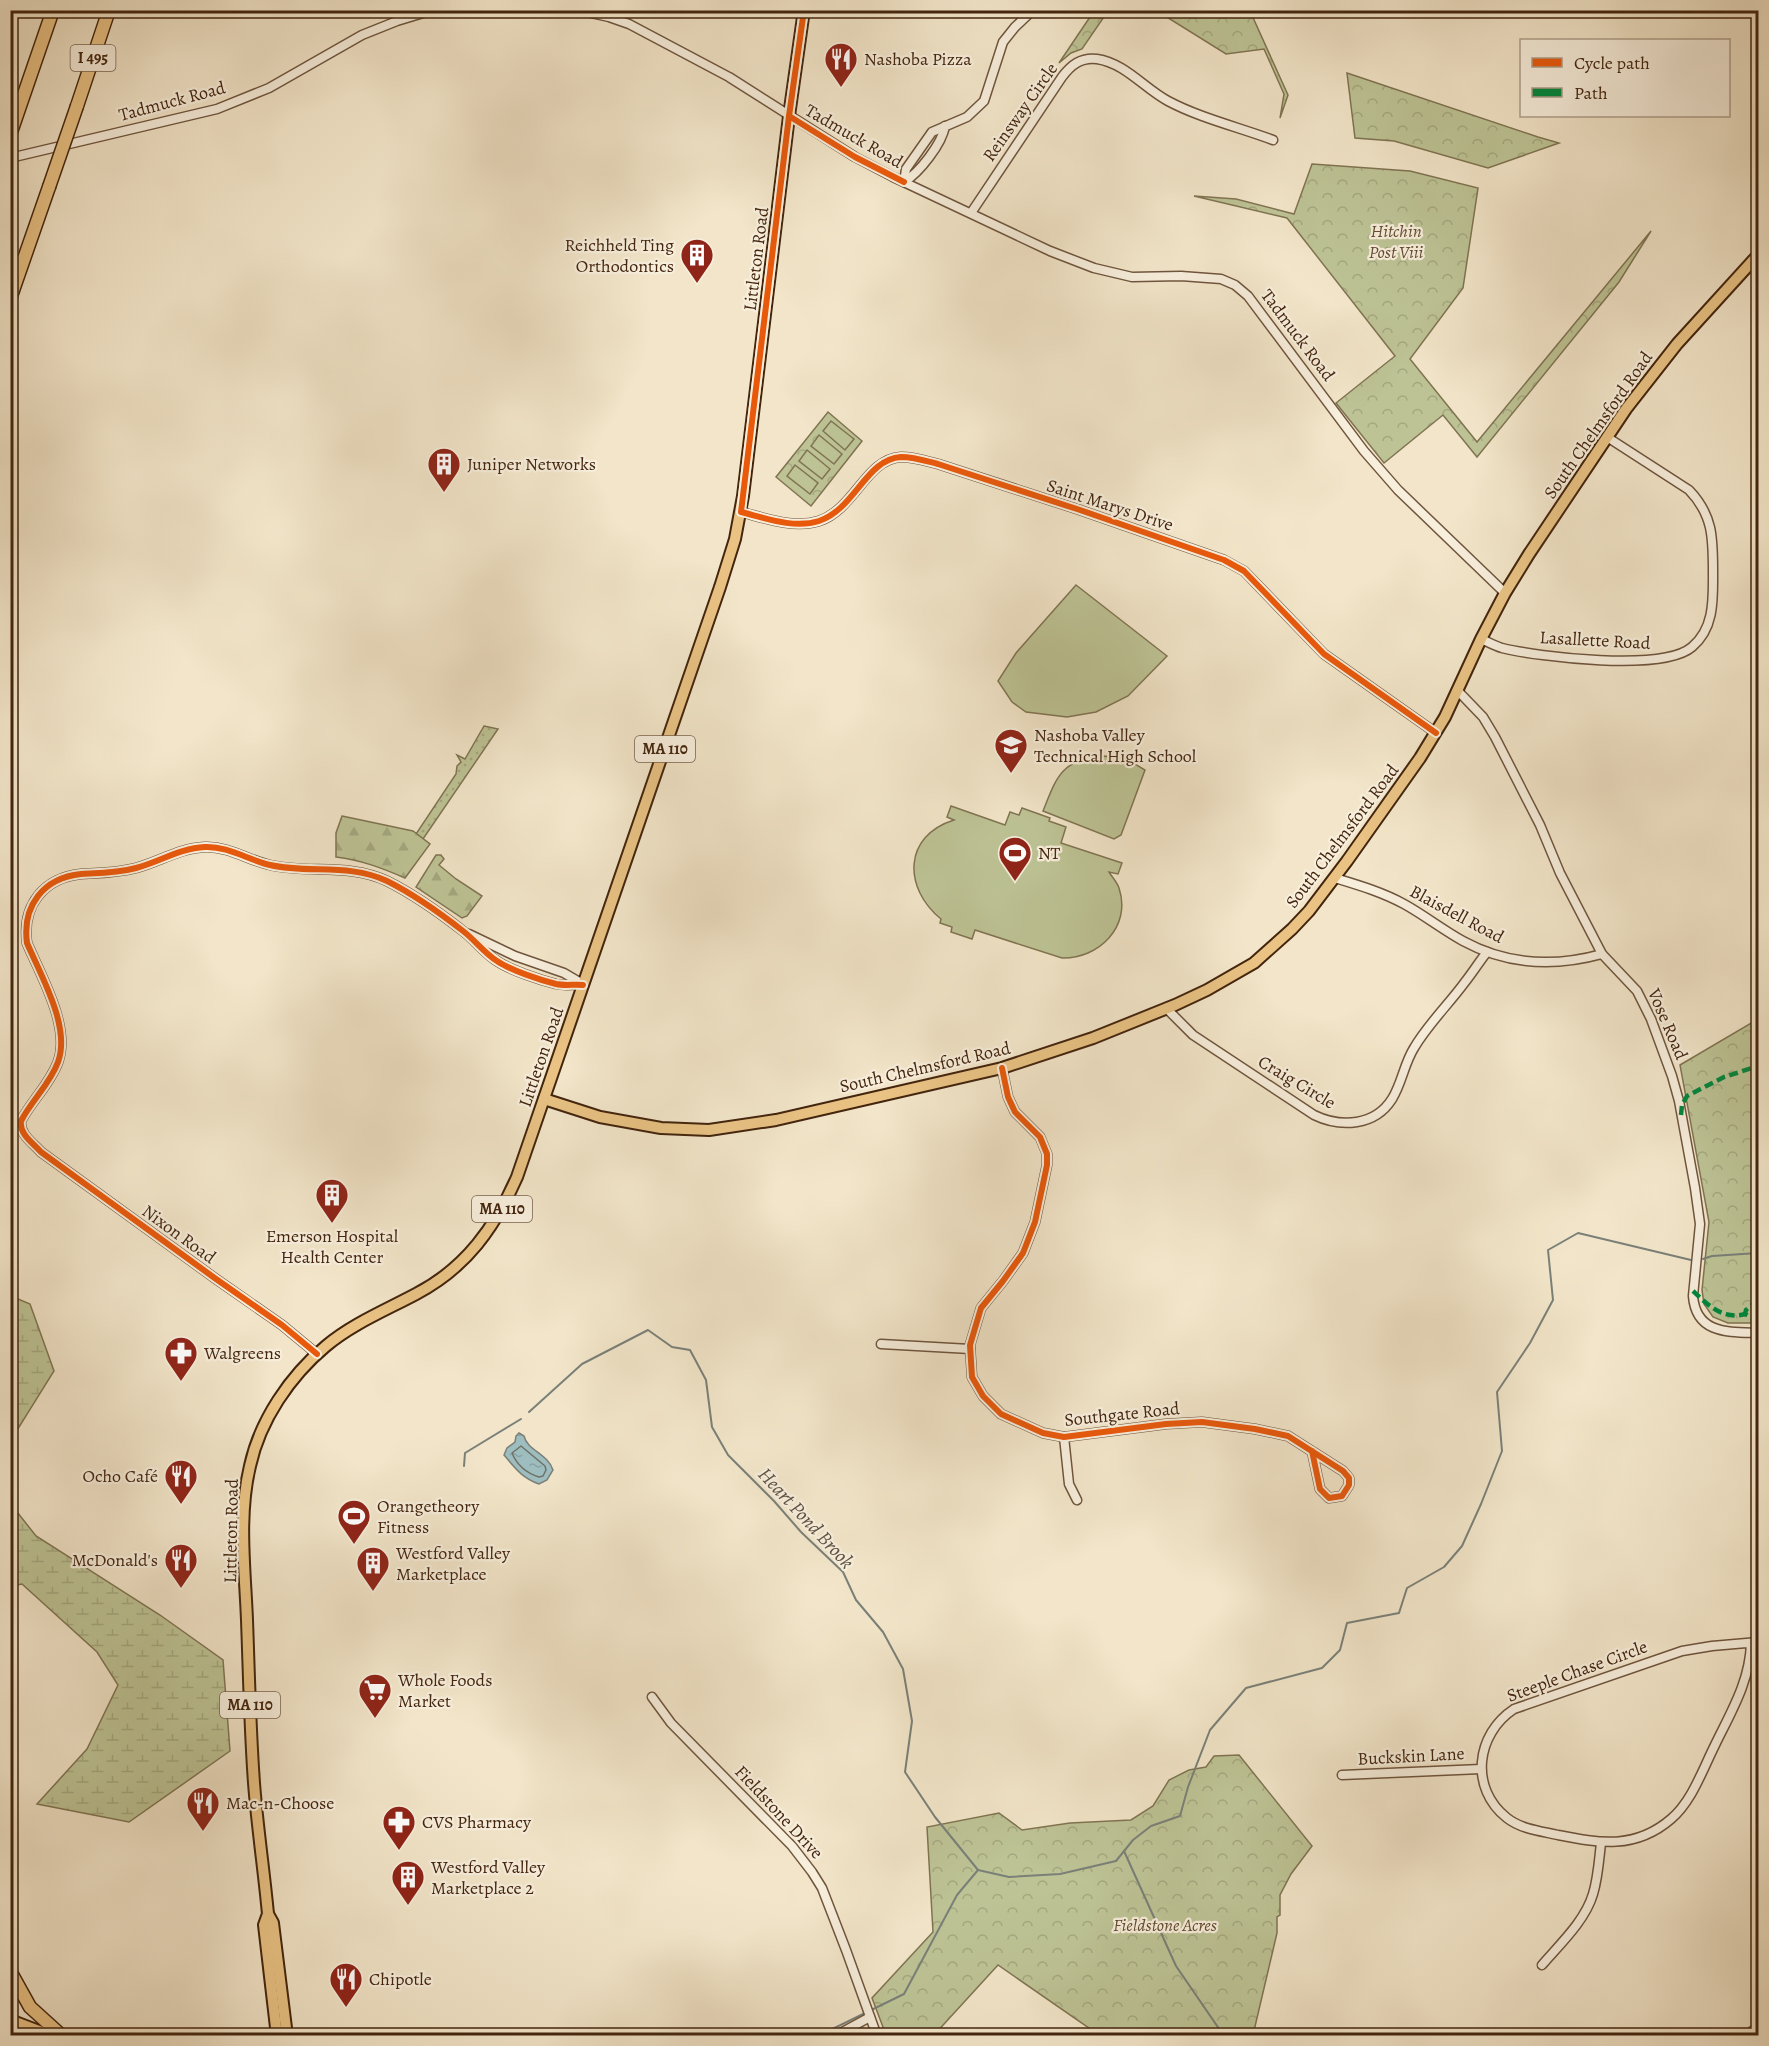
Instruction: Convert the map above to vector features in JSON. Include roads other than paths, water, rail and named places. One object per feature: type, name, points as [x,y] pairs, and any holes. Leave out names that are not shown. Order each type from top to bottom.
[{"type":"highway","points":[[10,135],[53,10]]},
{"type":"highway","name":"I 495","points":[[10,299],[109,10]]},
{"type":"highway","points":[[10,1971],[30,2007],[62,2036]]},
{"type":"highway","points":[[12,2021],[12,2036]]},
{"type":"main road","name":"Littleton Road","points":[[287,2036],[273,1923],[268,1914],[252,1751],[243,1533],[245,1496],[252,1457],[266,1423],[284,1393],[317,1354],[353,1328],[431,1285],[460,1263],[473,1251],[494,1223],[509,1194],[584,985],[720,586],[741,512],[804,10]]},
{"type":"main road","name":"South Chelmsford Road","points":[[544,1100],[600,1117],[662,1128],[709,1130],[776,1120],[1002,1068],[1093,1038],[1166,1008],[1207,990],[1254,963],[1292,929],[1335,878],[1436,734],[1505,593],[1606,437],[1658,368],[1758,255]]},
{"type":"main road","name":"Littleton Road","points":[[268,1914],[264,1925],[277,2036]]},
{"type":"main road","points":[[12,2021],[52,2036]]},
{"type":"street","name":"Tadmuck Road","points":[[10,158],[217,109],[269,88],[362,35],[433,10]]},
{"type":"street","name":"Tadmuck Road","points":[[577,10],[610,14],[750,89],[855,157],[1050,251],[1104,271],[1132,277],[1181,276],[1221,279],[1235,285],[1248,296],[1365,451],[1398,490],[1505,593]]},
{"type":"street","points":[[904,182],[906,169],[929,135],[936,129],[967,117],[981,106],[986,97],[1003,42],[1033,10]]},
{"type":"street","name":"Reinsway Circle","points":[[971,213],[1062,77],[1069,69],[1083,60],[1104,60],[1122,69],[1167,101],[1273,140]]},
{"type":"street","name":"Lasallette Road","points":[[1481,639],[1500,647],[1522,652],[1602,660],[1629,660],[1677,656],[1691,649],[1702,637],[1708,625],[1713,597],[1712,537],[1710,522],[1705,511],[1699,500],[1689,490],[1606,437]]},
{"type":"street","name":"Saint Marys Drive","points":[[741,512],[782,522],[817,522],[837,513],[864,480],[881,464],[899,457],[916,458],[938,464],[1224,560],[1244,571],[1324,654],[1436,734]]},
{"type":"street","name":"Vose Road","points":[[1457,690],[1483,717],[1495,737],[1540,825],[1560,873],[1602,954],[1626,978],[1645,1004],[1676,1093],[1688,1144],[1698,1208],[1699,1242],[1693,1296],[1698,1318],[1715,1329],[1758,1333]]},
{"type":"street","name":"Nixon Road","points":[[317,1354],[289,1330],[41,1152],[25,1136],[20,1127],[21,1121],[47,1082],[58,1062],[62,1047],[59,1020],[27,943],[28,916],[33,903],[42,891],[53,883],[81,874],[126,871],[189,849],[218,847],[270,865],[297,869],[347,869],[367,874],[387,881],[464,932]]},
{"type":"street","name":"Blaisdell Road","points":[[1335,878],[1371,889],[1405,905],[1462,940],[1499,957],[1536,963],[1568,961],[1602,954]]},
{"type":"street","points":[[464,932],[496,961],[510,968],[558,984],[584,985]]},
{"type":"street","points":[[464,932],[515,956],[564,973],[584,985]]},
{"type":"street","name":"Craig Circle","points":[[1166,1008],[1193,1035],[1314,1115],[1328,1122],[1356,1123],[1372,1117],[1392,1098],[1414,1047],[1487,952]]},
{"type":"street","name":"Southgate Road","points":[[1002,1068],[1008,1097],[1015,1112],[1040,1137],[1047,1154],[1047,1165],[1035,1222],[1023,1252],[981,1308],[970,1349],[972,1377],[983,1396],[1001,1414],[1043,1433],[1064,1437],[1166,1424],[1202,1422],[1281,1434],[1312,1450],[1347,1475],[1348,1488],[1342,1496],[1329,1498],[1322,1492],[1312,1450]]},
{"type":"street","points":[[881,1344],[970,1349]]},
{"type":"street","points":[[1064,1437],[1069,1485],[1077,1500]]},
{"type":"street","name":"Steeple Chase Circle","points":[[1755,1643],[1742,1690],[1686,1803],[1672,1819],[1651,1832],[1628,1840],[1601,1843],[1532,1830],[1512,1822],[1501,1813],[1489,1796],[1481,1769],[1489,1734],[1502,1718],[1520,1706],[1682,1651],[1755,1643]]},
{"type":"street","name":"Fieldstone Drive","points":[[652,1696],[671,1723],[777,1830],[812,1872],[829,1905],[877,2036]]},
{"type":"street","name":"Buckskin Lane","points":[[1342,1775],[1481,1769]]},
{"type":"street","points":[[1542,1965],[1582,1917],[1589,1905],[1596,1883],[1601,1843]]},
{"type":"street","points":[[835,2036],[870,2017]]},
{"type":"street","points":[[1744,2036],[1758,2027]]},
{"type":"water","points":[[519,1433],[547,1460],[553,1470],[547,1480],[539,1484],[523,1476],[504,1455]]},
{"type":"waterway","name":"Heart Pond Brook","points":[[529,1412],[582,1364],[648,1330],[672,1347],[690,1350],[706,1380],[712,1427],[728,1455],[801,1532],[843,1572],[856,1600],[883,1632],[903,1669],[912,1721],[905,1772],[935,1817],[978,1870],[1009,1877],[1060,1874],[1116,1861],[1133,1840],[1151,1826],[1180,1816],[1188,1787],[1210,1730],[1246,1688],[1322,1668],[1340,1650],[1347,1623],[1399,1613],[1407,1588],[1444,1567],[1462,1546],[1502,1451],[1497,1392],[1530,1343],[1553,1300],[1548,1250],[1578,1233],[1691,1260]]},
{"type":"waterway","name":"Heart Pond Brook","points":[[1703,1259],[1712,1256],[1758,1253]]},
{"type":"waterway","name":"Heart Pond Brook","points":[[464,1466],[465,1453],[521,1419]]},
{"type":"waterway","points":[[1124,1851],[1176,1966],[1224,2036]]},
{"type":"waterway","points":[[818,2036],[904,1994],[957,1895],[978,1870]]},
{"type":"place","name":"Nashoba Pizza","points":[[841,88]]},
{"type":"place","name":"Reichheld Ting Orthodontics","points":[[697,284]]},
{"type":"place","name":"Juniper Networks","points":[[444,493]]},
{"type":"place","name":"Nashoba Valley Technical High School","points":[[1011,774]]},
{"type":"place","name":"NT","points":[[1015,882]]},
{"type":"place","name":"Emerson Hospital Health Center","points":[[332,1224]]},
{"type":"place","name":"Walgreens","points":[[181,1382]]},
{"type":"place","name":"Ocho Café","points":[[181,1505]]},
{"type":"place","name":"Orangetheory Fitness","points":[[354,1545]]},
{"type":"place","name":"McDonald's","points":[[181,1589]]},
{"type":"place","name":"Westford Valley Marketplace","points":[[373,1592]]},
{"type":"place","name":"Whole Foods Market","points":[[375,1719]]},
{"type":"place","name":"Mac-n-Choose","points":[[203,1832]]},
{"type":"place","name":"CVS Pharmacy","points":[[399,1851]]},
{"type":"place","name":"Westford Valley Marketplace 2","points":[[408,1906]]},
{"type":"place","name":"Chipotle","points":[[346,2008]]},
{"type":"park label","name":"Hitchin Post Viii","points":[[1396,241]]},
{"type":"park label","name":"Fieldstone Acres","points":[[1165,1925]]}]
